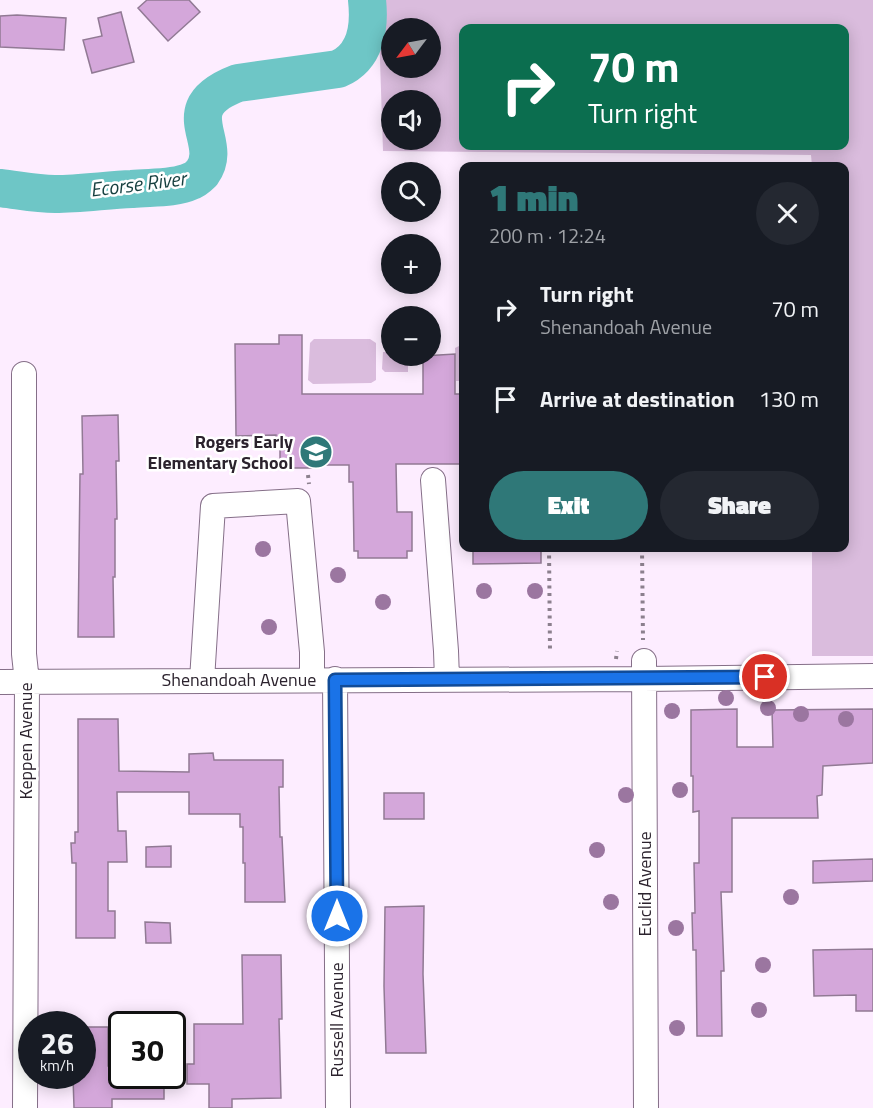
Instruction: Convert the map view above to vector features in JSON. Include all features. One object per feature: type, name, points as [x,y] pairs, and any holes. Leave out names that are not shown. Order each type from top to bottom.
[{"type":"street","name":"Keppen Avenue","points":[[24,374],[24,654],[27,682],[26,1108]]},
{"type":"street","points":[[433,480],[447,679]]},
{"type":"street","name":"Russell Avenue","points":[[202,680],[213,506],[298,501],[312,652],[324,679],[338,1108]]},
{"type":"street","name":"Shenandoah Avenue","points":[[0,682],[447,679],[644,662],[873,676]]},
{"type":"street","name":"Euclid Avenue","points":[[644,662],[646,1108]]},
{"type":"path","points":[[549,552],[550,651]]},
{"type":"path","points":[[642,552],[644,662]]},
{"type":"shaded area","points":[[378,0],[873,0],[873,656],[812,656],[812,552],[849,552],[849,162],[812,162],[811,155],[383,151],[441,150],[441,90],[381,91]]},
{"type":"shaded area","points":[[314,339],[370,339],[376,343],[376,380],[371,383],[313,384],[308,380],[310,343]]},
{"type":"shaded area","points":[[459,346],[459,381],[456,381],[455,348]]},
{"type":"shaded area","points":[[382,366],[408,366],[408,372],[385,372]]},
{"type":"building","points":[[147,0],[189,0],[200,12],[168,41],[138,8]]},
{"type":"building","points":[[121,12],[134,62],[92,73],[83,40],[102,36],[98,18]]},
{"type":"building","points":[[0,16],[66,18],[64,50],[0,47]]},
{"type":"building","points":[[279,335],[302,335],[302,394],[423,394],[423,366],[441,366],[441,355],[455,354],[455,394],[459,394],[459,464],[396,464],[397,512],[412,512],[412,551],[407,551],[407,558],[358,558],[358,551],[354,551],[353,482],[349,482],[349,465],[280,468],[280,438],[276,438],[276,435],[236,436],[235,344],[279,344]]},
{"type":"building","points":[[118,415],[119,461],[116,461],[117,519],[115,519],[115,577],[113,577],[114,637],[78,637],[80,474],[83,474],[82,416]]},
{"type":"building","points":[[473,552],[541,552],[541,563],[473,564]]},
{"type":"building","points":[[737,709],[737,747],[773,747],[772,710],[873,709],[873,763],[823,766],[822,795],[817,796],[818,818],[732,818],[732,892],[721,892],[724,971],[721,971],[722,1036],[697,1036],[696,950],[693,950],[692,913],[695,913],[694,863],[699,863],[699,811],[693,812],[691,710]]},
{"type":"building","points":[[78,719],[118,719],[119,771],[189,772],[189,754],[213,753],[214,760],[283,760],[283,787],[279,787],[285,902],[245,902],[243,827],[240,827],[240,814],[189,814],[189,792],[117,792],[118,831],[126,831],[127,862],[108,862],[108,911],[115,911],[115,938],[76,938],[76,863],[72,863],[71,843],[75,843],[75,832],[78,832]]},
{"type":"building","points":[[384,793],[424,793],[424,819],[384,819]]},
{"type":"building","points":[[171,846],[171,867],[146,867],[146,847]]},
{"type":"building","points":[[873,859],[873,881],[813,883],[813,861]]},
{"type":"building","points":[[424,906],[423,974],[426,1053],[386,1053],[385,907]]},
{"type":"building","points":[[145,922],[170,923],[171,943],[146,943]]},
{"type":"building","points":[[873,949],[873,1011],[856,1011],[856,995],[814,996],[813,950]]},
{"type":"building","points":[[242,955],[281,955],[282,1019],[279,1019],[281,1098],[232,1099],[232,1108],[209,1108],[209,1084],[187,1084],[187,1064],[194,1064],[194,1024],[243,1024]]},
{"type":"building","points":[[96,1027],[108,1027],[108,1089],[164,1089],[164,1099],[112,1099],[112,1108],[74,1108],[73,1089],[96,1089]]},
{"type":"waterway","name":"Ecorse River","points":[[0,188],[64,194],[170,187],[194,180],[202,173],[208,161],[203,114],[207,104],[218,93],[238,83],[338,69],[347,64],[360,49],[367,31],[367,0]]},
{"type":"place","name":"Rogers Early Elementary School","points":[[316,452]]},
{"type":"route","points":[[337,916],[335,680],[765,677]]}]
